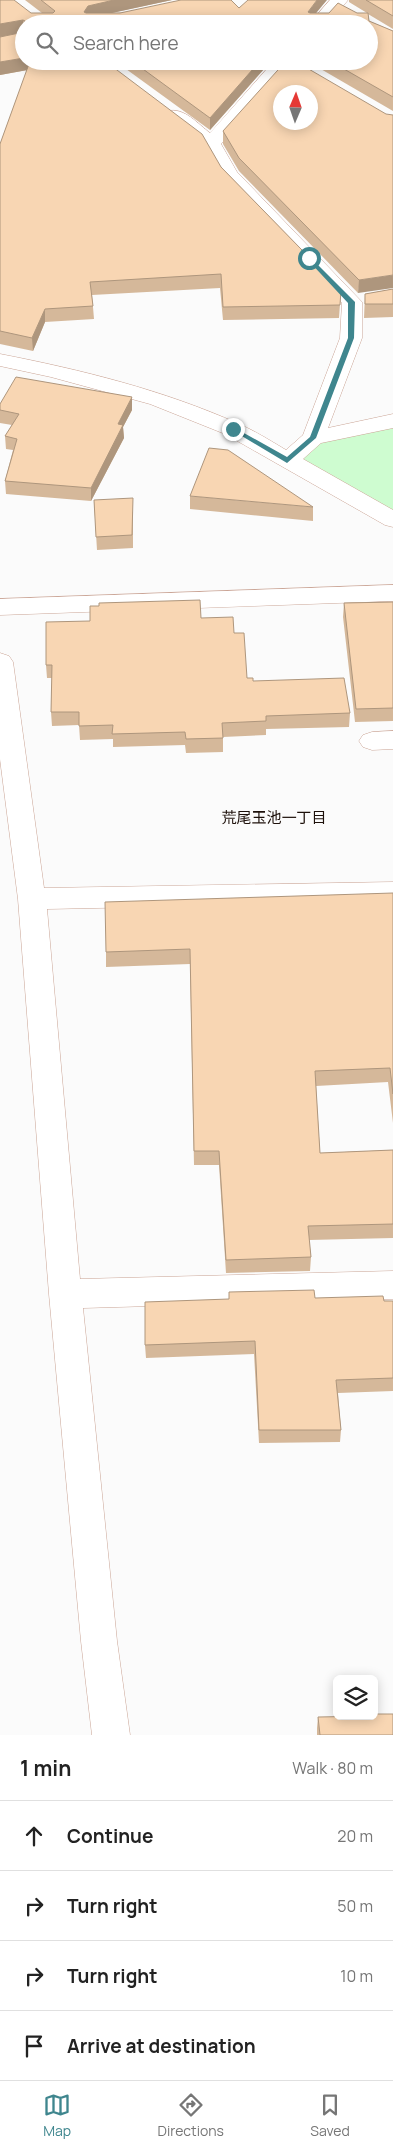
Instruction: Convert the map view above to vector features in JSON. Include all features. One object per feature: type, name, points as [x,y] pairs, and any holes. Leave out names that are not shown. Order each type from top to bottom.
[{"type":"street","points":[[326,15],[337,2],[352,14]]},
{"type":"street","points":[[211,143],[283,70]]},
{"type":"street","points":[[159,104],[211,143],[229,175],[360,301],[351,338],[313,438],[287,461]]},
{"type":"street","points":[[0,360],[54,371],[158,399],[233,429],[393,520]]},
{"type":"street","points":[[313,438],[393,421]]},
{"type":"street","points":[[0,607],[393,593]]},
{"type":"street","points":[[0,662],[32,899],[66,1294],[99,1641],[111,1735]]},
{"type":"street","points":[[32,899],[393,892]]},
{"type":"street","points":[[66,1294],[393,1285]]},
{"type":"green space","points":[[393,427],[393,512],[301,458],[318,442]]},
{"type":"building","points":[[0,0],[14,0],[31,13],[53,13],[55,11],[41,0],[114,0],[88,6],[84,12],[120,13],[181,0],[231,0],[239,8],[248,0],[317,0],[308,12],[329,13],[338,3],[357,13],[368,13],[368,15],[15,15],[15,21],[0,24]]},
{"type":"building","points":[[366,0],[393,0],[393,16]]},
{"type":"building","points":[[378,25],[393,31],[393,97],[346,70],[378,70]]},
{"type":"building","points":[[15,34],[15,60],[0,62],[0,37]]},
{"type":"building","points":[[27,70],[117,70],[202,134],[221,167],[341,290],[340,305],[223,307],[221,274],[90,282],[93,306],[45,309],[32,338],[0,331],[0,144]]},
{"type":"building","points":[[144,70],[252,70],[210,118]]},
{"type":"building","points":[[278,70],[310,70],[386,114],[393,115],[393,275],[359,280],[239,158],[223,131]]},
{"type":"building","points":[[393,289],[393,304],[365,304],[365,294]]},
{"type":"building","points":[[16,377],[132,397],[118,424],[123,425],[91,488],[5,481],[17,439],[5,436],[19,414],[0,410],[0,404]]},
{"type":"building","points":[[209,448],[228,450],[313,507],[190,496]]},
{"type":"building","points":[[133,498],[132,535],[96,537],[94,500]]},
{"type":"building","points":[[200,600],[201,618],[233,617],[234,633],[244,633],[247,678],[253,678],[253,681],[344,678],[350,713],[266,716],[266,721],[222,723],[223,738],[186,739],[185,732],[112,734],[113,725],[79,726],[79,712],[51,712],[52,665],[46,665],[46,622],[90,621],[90,606],[99,606],[99,603]]},
{"type":"building","points":[[393,602],[393,708],[356,709],[344,603]]},
{"type":"building","points":[[393,893],[393,1094],[390,1068],[315,1071],[320,1153],[393,1150],[393,1224],[308,1226],[311,1257],[226,1260],[219,1151],[194,1151],[190,949],[106,952],[105,902]]},
{"type":"building","points":[[314,1290],[315,1298],[383,1296],[384,1301],[393,1301],[393,1378],[336,1380],[341,1430],[259,1430],[255,1341],[145,1345],[145,1302],[229,1299],[229,1292]]},
{"type":"building","points":[[378,1714],[393,1714],[393,1735],[320,1735],[318,1717],[333,1717],[333,1720],[378,1720]]},
{"type":"district","name":"荒尾玉池一丁目","points":[[274,818]]},
{"type":"route","points":[[233,429],[287,461],[313,438],[351,338],[352,302],[309,258]]}]
